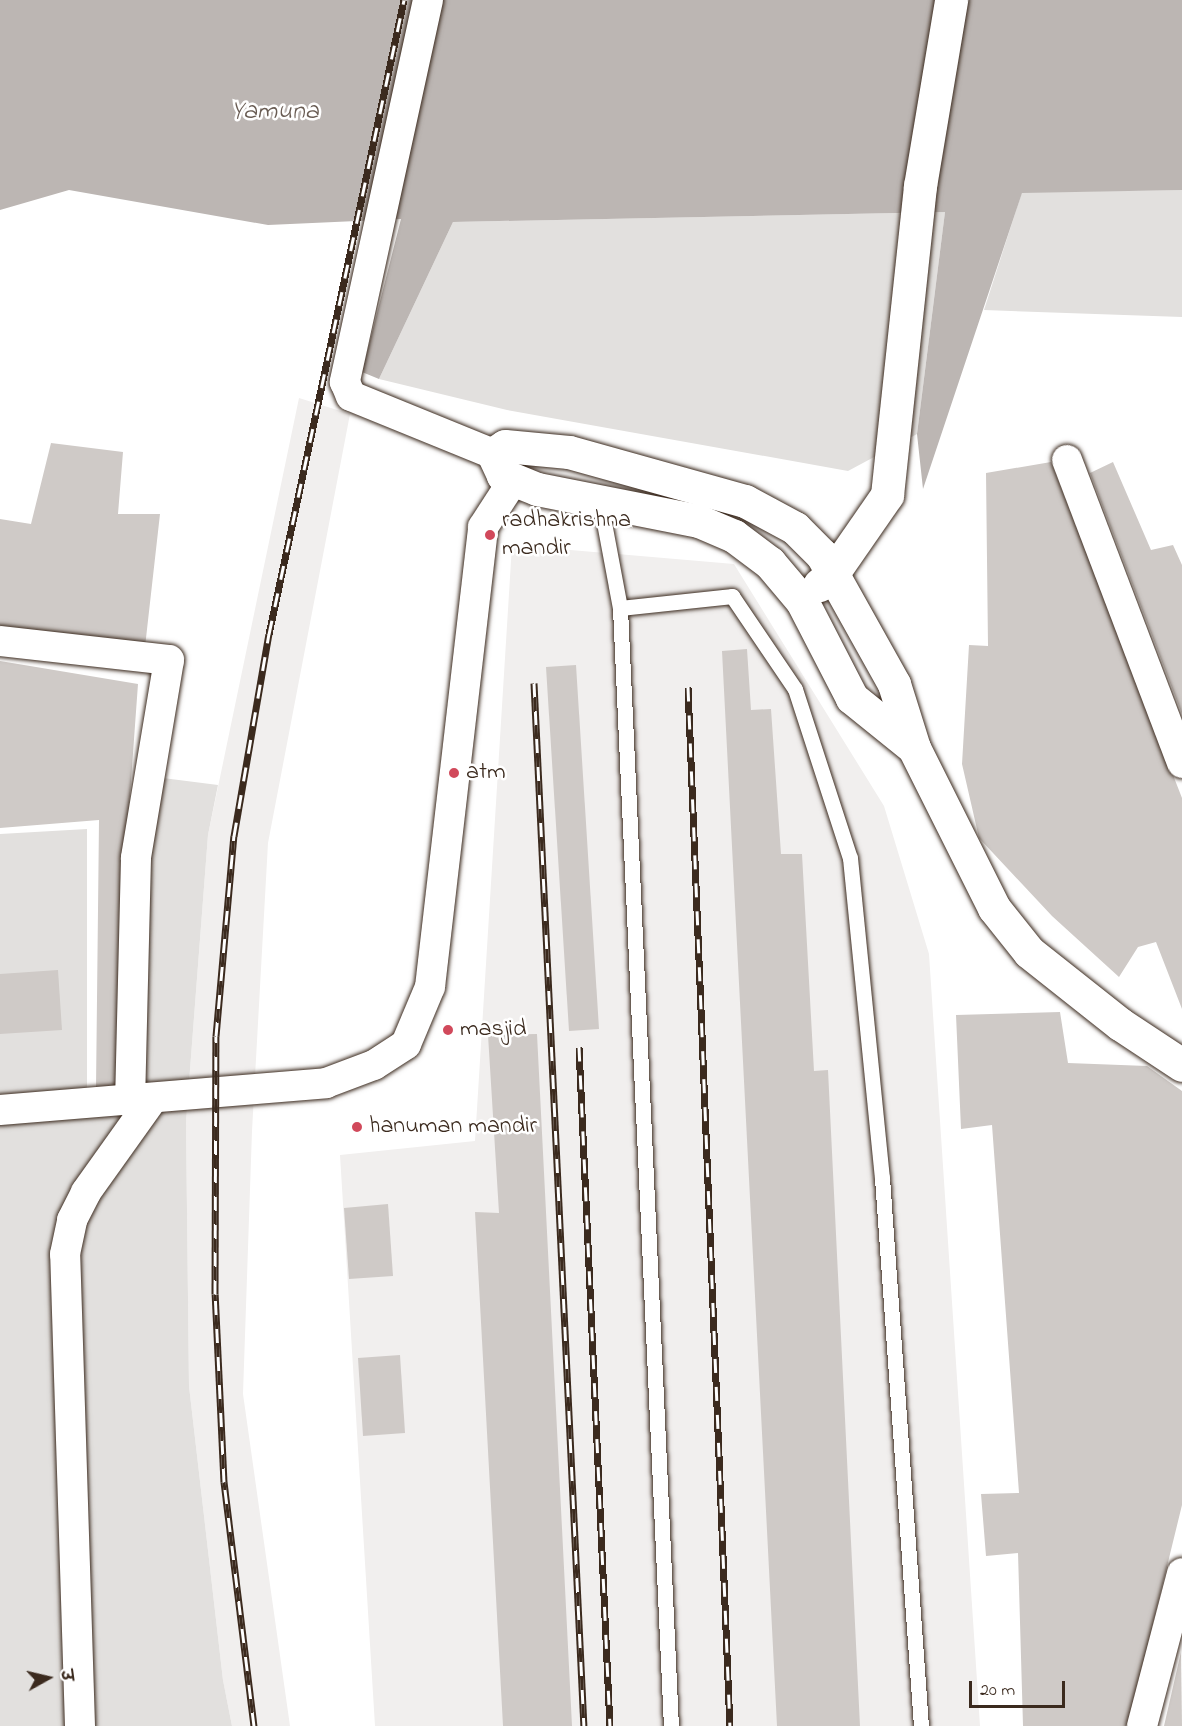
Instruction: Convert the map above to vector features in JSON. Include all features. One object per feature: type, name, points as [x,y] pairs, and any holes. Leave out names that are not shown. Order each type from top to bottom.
[{"type":"main road","points":[[802,601],[833,573],[887,495],[920,186],[951,0]]},
{"type":"main road","points":[[914,748],[852,698],[802,601],[770,563],[734,536],[699,520],[537,489],[503,475],[493,454],[505,446],[569,452],[745,501],[795,528],[833,573],[894,684],[914,748],[994,908],[1029,952],[1120,1024],[1182,1065]]},
{"type":"main road","points":[[670,515],[681,484]]},
{"type":"street","points":[[428,0],[345,382],[351,396],[493,454]]},
{"type":"street","points":[[1067,460],[1182,763]]},
{"type":"street","points":[[0,1110],[326,1083],[374,1065],[406,1044],[430,987],[480,545],[491,511],[514,479]]},
{"type":"street","points":[[0,640],[169,660],[136,858],[141,1099],[72,1220],[65,1254],[80,1726]]},
{"type":"street","points":[[1142,1726],[1182,1573]]},
{"type":"lane","points":[[600,501],[620,608],[671,1726]]},
{"type":"lane","points":[[620,608],[732,596],[795,689],[850,858],[882,1178],[921,1726]]},
{"type":"shaded area","points":[[1182,190],[1182,317],[984,310],[1022,192]]},
{"type":"shaded area","points":[[945,212],[917,434],[848,471],[507,410],[379,379],[453,222]]},
{"type":"shaded area","points":[[299,398],[350,414],[268,843],[252,1131],[243,1394],[290,1726],[232,1726],[223,1680],[189,1386],[186,1122],[208,835]]},
{"type":"shaded area","points":[[512,545],[734,564],[884,806],[929,954],[980,1726],[375,1726],[340,1155],[475,1141]]},
{"type":"shaded area","points":[[163,778],[218,785],[208,835],[186,1122],[189,1386],[223,1680],[232,1726],[0,1726],[0,834],[87,829],[87,1096],[140,1090],[143,862]]},
{"type":"water","name":"Yamuna","points":[[0,0],[1182,0],[1182,190],[1022,193],[923,489],[917,434],[945,212],[453,222],[379,379],[362,372],[401,219],[268,225],[69,190],[0,210]]},
{"type":"building","points":[[51,443],[123,452],[118,514],[160,514],[145,647],[0,630],[0,519],[31,524]]},
{"type":"building","points":[[1051,462],[1182,798],[1182,1009],[1156,942],[1138,947],[1119,977],[1052,916],[979,838],[962,764],[969,645],[988,646],[986,473]]},
{"type":"building","points":[[1113,462],[1151,550],[1173,545],[1182,565],[1182,714],[1090,473]]},
{"type":"building","points":[[747,649],[751,710],[771,709],[781,854],[802,854],[814,1071],[828,1070],[860,1726],[777,1726],[722,651]]},
{"type":"building","points":[[0,661],[138,684],[126,850],[123,1087],[96,1088],[99,820],[0,828]]},
{"type":"building","points":[[576,665],[599,1029],[569,1031],[546,667]]},
{"type":"building","points":[[58,970],[62,1030],[0,1034],[0,974]]},
{"type":"building","points":[[1060,1012],[1068,1063],[1147,1066],[1182,1091],[1182,1505],[1128,1726],[1023,1726],[1018,1553],[986,1556],[981,1494],[1019,1493],[992,1125],[961,1129],[956,1015]]},
{"type":"building","points":[[537,1034],[572,1726],[503,1726],[475,1212],[499,1213],[488,1035]]},
{"type":"building","points":[[388,1204],[393,1276],[349,1279],[344,1208]]},
{"type":"building","points":[[400,1355],[405,1433],[363,1436],[358,1358]]},
{"type":"building","points":[[1181,1652],[1182,1726],[1164,1726]]},
{"type":"railway","points":[[254,1726],[224,1482],[215,1294],[216,1036],[234,836],[269,634],[404,0]]},
{"type":"railway","points":[[534,683],[584,1726]]},
{"type":"railway","points":[[688,687],[730,1726]]},
{"type":"railway","points":[[579,1047],[610,1726]]},
{"type":"place","name":"radhakrishna mandir","points":[[490,535]]},
{"type":"place","name":"atm","points":[[454,773]]},
{"type":"place","name":"masjid","points":[[448,1030]]},
{"type":"place","name":"hanuman mandir","points":[[357,1127]]}]
